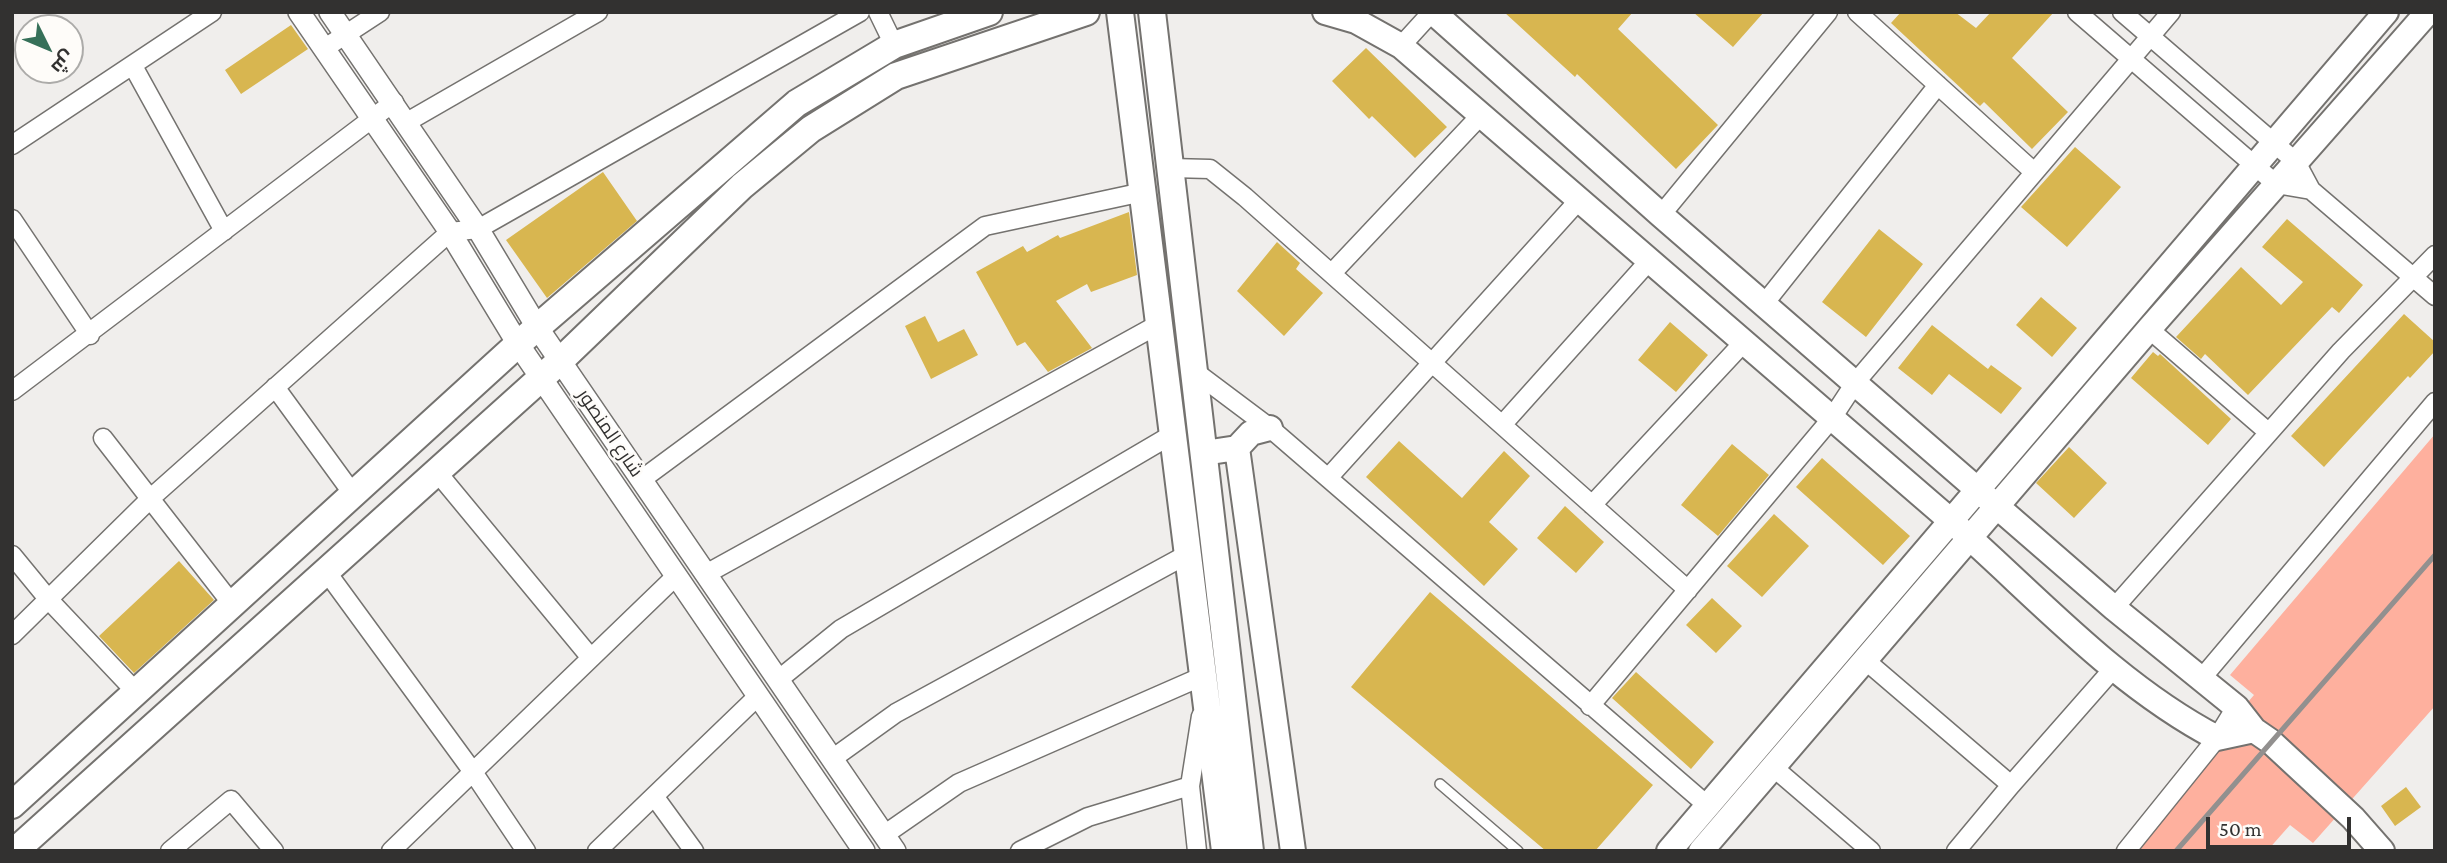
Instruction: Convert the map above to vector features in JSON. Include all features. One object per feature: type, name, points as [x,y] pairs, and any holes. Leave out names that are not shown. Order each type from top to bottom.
[{"type":"main road","points":[[12,804],[527,335],[797,103],[894,46],[989,12]]},
{"type":"main road","points":[[14,849],[551,370],[742,186],[811,129],[896,76],[1086,12]]},
{"type":"main road","points":[[1120,12],[1204,683],[1250,851]]},
{"type":"main road","points":[[1152,12],[1204,453],[1227,761],[1225,851]]},
{"type":"main road","points":[[1325,12],[1356,21],[1401,46],[1961,529],[2113,669],[2184,721],[2217,738],[2254,730]]},
{"type":"main road","points":[[1433,12],[1661,215],[2114,608],[2236,707],[2254,730],[2270,741],[2353,818],[2382,851]]},
{"type":"main road","points":[[1669,851],[1961,529],[2253,165],[2386,12]]},
{"type":"main road","points":[[1987,498],[2149,329],[2428,12]]},
{"type":"main road","points":[[1204,453],[1237,448],[1251,433],[1270,428]]},
{"type":"main road","points":[[1237,448],[1293,851]]},
{"type":"main road","points":[[1701,851],[1866,660],[1961,529]]},
{"type":"street","points":[[12,145],[212,12]]},
{"type":"street","name":"شارع المنصور","points":[[299,12],[375,118],[450,232],[551,370],[676,576],[864,851]]},
{"type":"street","name":"شارع المنصور","points":[[330,12],[394,102],[478,229],[527,335]]},
{"type":"street","points":[[324,48],[380,12]]},
{"type":"street","points":[[407,122],[598,12]]},
{"type":"street","points":[[12,635],[152,497],[450,232],[478,229],[859,12]]},
{"type":"street","points":[[878,12],[894,46]]},
{"type":"street","points":[[1401,46],[1433,12]]},
{"type":"street","points":[[1661,215],[1828,12]]},
{"type":"street","points":[[1857,12],[2034,172]]},
{"type":"street","points":[[2077,12],[2277,184],[2311,190]]},
{"type":"street","points":[[2122,12],[2296,162],[2311,190],[2435,296]]},
{"type":"street","points":[[1590,706],[1832,418],[1855,383],[2171,12]]},
{"type":"street","points":[[133,66],[224,231]]},
{"type":"street","points":[[1764,304],[1938,85]]},
{"type":"street","points":[[12,391],[90,335],[394,102]]},
{"type":"street","points":[[1332,273],[1481,115]]},
{"type":"street","points":[[1171,168],[1210,169],[1332,273],[1688,590]]},
{"type":"street","points":[[641,480],[985,226],[1143,192]]},
{"type":"street","points":[[1328,478],[1580,200]]},
{"type":"street","points":[[12,219],[90,335]]},
{"type":"street","points":[[2114,608],[2341,351],[2435,255]]},
{"type":"street","points":[[1502,425],[1649,261]]},
{"type":"street","points":[[706,574],[1159,324]]},
{"type":"street","points":[[2149,329],[2268,432]]},
{"type":"street","points":[[1592,505],[1744,342]]},
{"type":"street","name":"شارع المنصور","points":[[551,370],[641,480],[889,843]]},
{"type":"street","points":[[1195,371],[1270,428],[1708,806]]},
{"type":"street","points":[[275,387],[353,494]]},
{"type":"street","points":[[2201,679],[2435,402]]},
{"type":"street","points":[[597,851],[758,696],[841,629],[1173,434]]},
{"type":"street","points":[[103,438],[152,497],[232,604]]},
{"type":"street","points":[[437,472],[591,658]]},
{"type":"street","points":[[832,759],[896,713],[1188,554]]},
{"type":"street","points":[[12,555],[49,600],[136,692]]},
{"type":"street","points":[[326,571],[473,772],[526,851]]},
{"type":"street","points":[[391,851],[676,576]]},
{"type":"street","points":[[1866,660],[2011,785]]},
{"type":"street","points":[[1956,851],[2113,669]]},
{"type":"street","points":[[889,843],[959,783],[1204,683],[1190,786],[1197,851]]},
{"type":"street","points":[[2126,851],[2217,738],[2236,707]]},
{"type":"street","points":[[1773,767],[1871,851]]},
{"type":"street","points":[[1020,851],[1088,817],[1190,786]]},
{"type":"street","points":[[654,796],[694,851]]},
{"type":"street","points":[[170,851],[231,800],[274,851]]},
{"type":"lane","points":[[1440,784],[1518,851]]},
{"type":"shaded area","points":[[2435,434],[2435,706],[2313,843],[2290,825],[2267,851],[2119,851],[2254,695],[2230,675]]},
{"type":"building","points":[[1504,12],[1633,12],[1618,29],[1718,125],[1676,169],[1577,74],[1575,77]]},
{"type":"building","points":[[1693,12],[1764,12],[1733,47]]},
{"type":"building","points":[[1901,12],[1955,12],[1976,28],[1991,12],[2054,12],[2012,58],[2068,112],[2032,149],[1984,102],[1980,106],[1891,23]]},
{"type":"building","points":[[291,25],[308,49],[241,94],[225,70]]},
{"type":"building","points":[[1366,48],[1447,127],[1415,158],[1372,116],[1369,119],[1332,81]]},
{"type":"building","points":[[2075,147],[2121,187],[2067,247],[2021,207]]},
{"type":"building","points":[[603,172],[637,221],[547,298],[506,240]]},
{"type":"building","points":[[1129,212],[1137,275],[1091,292],[1087,284],[1056,301],[1092,348],[1048,372],[1025,342],[1017,346],[976,272],[1023,246],[1027,252],[1058,235],[1060,238]]},
{"type":"building","points":[[2287,219],[2363,285],[2339,313],[2332,307],[2248,395],[2205,354],[2201,359],[2176,337],[2241,267],[2281,305],[2303,282],[2262,247]]},
{"type":"building","points":[[1879,229],[1923,264],[1866,337],[1822,302]]},
{"type":"building","points":[[1277,242],[1300,263],[1296,269],[1323,293],[1284,336],[1237,291]]},
{"type":"building","points":[[2041,297],[2077,328],[2052,357],[2016,325]]},
{"type":"building","points":[[2404,314],[2435,342],[2435,351],[2410,378],[2408,376],[2324,467],[2291,436]]},
{"type":"building","points":[[925,316],[938,342],[964,329],[978,355],[931,379],[905,326]]},
{"type":"building","points":[[1670,322],[1708,355],[1676,392],[1638,360]]},
{"type":"building","points":[[1932,325],[1988,369],[1991,365],[2022,388],[2001,414],[1949,374],[1932,395],[1898,368]]},
{"type":"building","points":[[2153,352],[2158,356],[2160,354],[2231,419],[2208,445],[2131,378]]},
{"type":"building","points":[[1399,441],[1462,498],[1504,451],[1530,476],[1489,522],[1518,549],[1484,586],[1366,477]]},
{"type":"building","points":[[1732,444],[1769,475],[1718,536],[1681,505]]},
{"type":"building","points":[[2069,447],[2107,483],[2074,518],[2036,483]]},
{"type":"building","points":[[1822,458],[1910,536],[1883,565],[1796,487]]},
{"type":"building","points":[[1565,506],[1604,542],[1576,573],[1537,538]]},
{"type":"building","points":[[1774,514],[1809,546],[1762,597],[1727,566]]},
{"type":"building","points":[[179,561],[214,600],[134,673],[99,636]]},
{"type":"building","points":[[1430,592],[1653,785],[1595,851],[1546,851],[1351,687]]},
{"type":"building","points":[[1712,598],[1742,626],[1716,653],[1686,625]]},
{"type":"building","points":[[1636,672],[1714,742],[1691,769],[1612,698]]},
{"type":"building","points":[[2406,787],[2421,807],[2395,826],[2381,806]]},
{"type":"railway","points":[[2176,851],[2435,555]]}]
